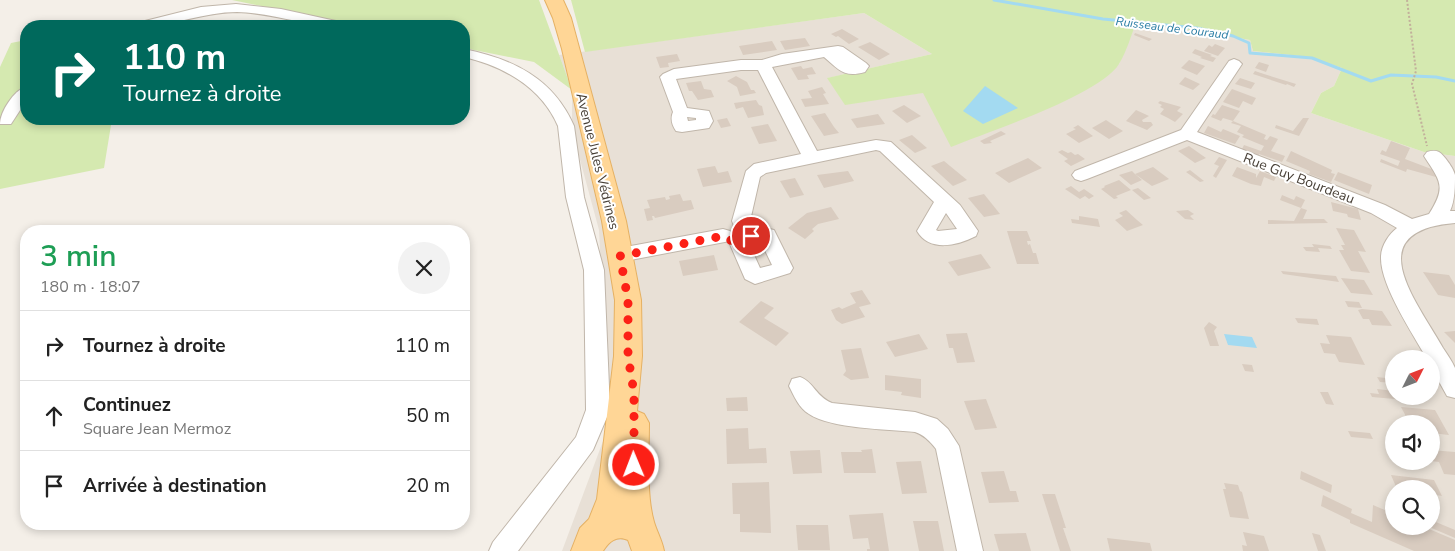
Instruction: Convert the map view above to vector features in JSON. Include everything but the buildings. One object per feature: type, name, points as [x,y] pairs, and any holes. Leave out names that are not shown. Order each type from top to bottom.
[{"type":"main road","name":"Avenue Jules Védrines","points":[[554,0],[562,18],[571,49],[614,221],[628,300],[628,356],[613,499],[594,539]]},
{"type":"main road","name":"Avenue Jules Védrines","points":[[628,356],[634,393],[635,501],[643,540]]},
{"type":"main road","points":[[594,539],[610,523],[620,522],[630,523],[643,540]]},
{"type":"street","points":[[169,20],[214,10],[250,9],[308,20]]},
{"type":"street","points":[[681,112],[668,77],[674,74],[740,65],[763,65],[782,59],[827,52]]},
{"type":"street","points":[[470,54],[487,58],[513,69],[538,88],[557,107],[562,115],[566,126],[575,197],[594,270],[598,410],[585,442],[502,551]]},
{"type":"street","points":[[1081,175],[1187,134],[1234,64]]},
{"type":"street","points":[[763,65],[811,157]]},
{"type":"street","points":[[5,120],[20,97]]},
{"type":"street","name":"Rue Guy Bourdeau","points":[[1187,134],[1378,208],[1410,226]]},
{"type":"street","points":[[620,251],[735,232],[752,175],[760,168],[876,145],[885,146],[944,201]]},
{"type":"street","points":[[1433,156],[1451,181],[1453,192],[1448,204],[1446,217],[1410,226],[1395,242],[1392,254],[1392,268],[1410,309],[1455,389]]},
{"type":"street","points":[[800,386],[807,398],[816,407],[831,413],[914,422],[929,426],[940,436],[947,446],[970,551]]},
{"type":"path","points":[[1406,0],[1416,71],[1412,84],[1427,146],[1433,156]]},
{"type":"shaded area","points":[[864,13],[932,54],[828,78],[845,104],[1119,64],[1137,21],[1250,40],[1253,51],[1309,57],[1342,68],[1334,86],[1321,93],[1311,113],[1424,152],[1455,156],[1455,551],[562,551],[609,425],[599,230],[572,130],[572,90],[559,55]]},
{"type":"green space","points":[[232,0],[539,0],[572,90],[534,62],[470,49],[470,20],[330,20]]},
{"type":"green space","points":[[571,0],[1455,0],[1455,156],[1424,152],[1311,113],[1321,93],[1334,86],[1342,68],[1309,57],[1253,51],[1250,40],[1137,21],[1122,59],[1108,76],[1090,88],[1042,112],[951,147],[923,93],[845,105],[827,78],[932,54],[864,13],[585,52]]},
{"type":"green space","points":[[20,41],[20,125],[111,125],[104,168],[0,189],[0,67],[11,43]]},
{"type":"water","points":[[985,86],[1018,108],[983,124],[963,111]]},
{"type":"water","points":[[1224,334],[1252,337],[1257,348],[1228,345]]},
{"type":"waterway","name":"Ruisseau de Couraud","points":[[994,0],[1103,19],[1197,28],[1233,36],[1249,43],[1250,53],[1312,58],[1371,81],[1391,75],[1436,77],[1455,81]]},
{"type":"route","points":[[634,465],[634,393],[628,356],[628,300],[620,256],[723,236],[733,242],[744,241],[751,236]]}]
